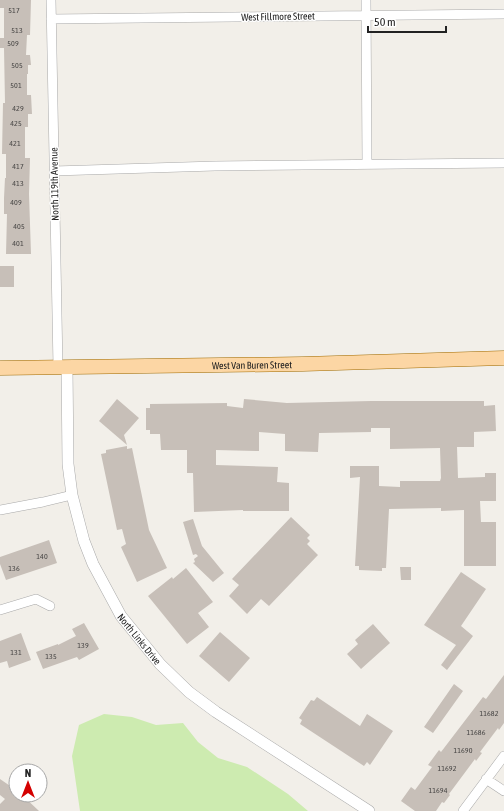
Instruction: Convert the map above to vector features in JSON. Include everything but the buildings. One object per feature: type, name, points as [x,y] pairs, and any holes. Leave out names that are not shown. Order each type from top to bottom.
[{"type":"main road","name":"West Van Buren Street","points":[[0,368],[303,364],[504,358]]},
{"type":"street","name":"North 119th Avenue","points":[[51,0],[54,171],[62,368]]},
{"type":"street","points":[[366,0],[367,164]]},
{"type":"street","name":"West Fillmore Street","points":[[52,19],[504,14]]},
{"type":"street","points":[[54,171],[215,166],[504,163]]},
{"type":"street","name":"North Links Drive","points":[[62,368],[68,464],[72,495],[84,541],[93,564],[121,616],[160,664],[189,692],[216,712],[369,811]]},
{"type":"street","points":[[0,510],[72,495]]},
{"type":"street","points":[[0,610],[36,599],[50,606]]},
{"type":"street","points":[[462,811],[504,756]]},
{"type":"street","points":[[486,779],[504,792]]},
{"type":"green space","points":[[104,714],[132,717],[156,725],[183,723],[198,742],[218,758],[247,767],[288,794],[308,811],[80,811],[72,756],[79,725]]}]
